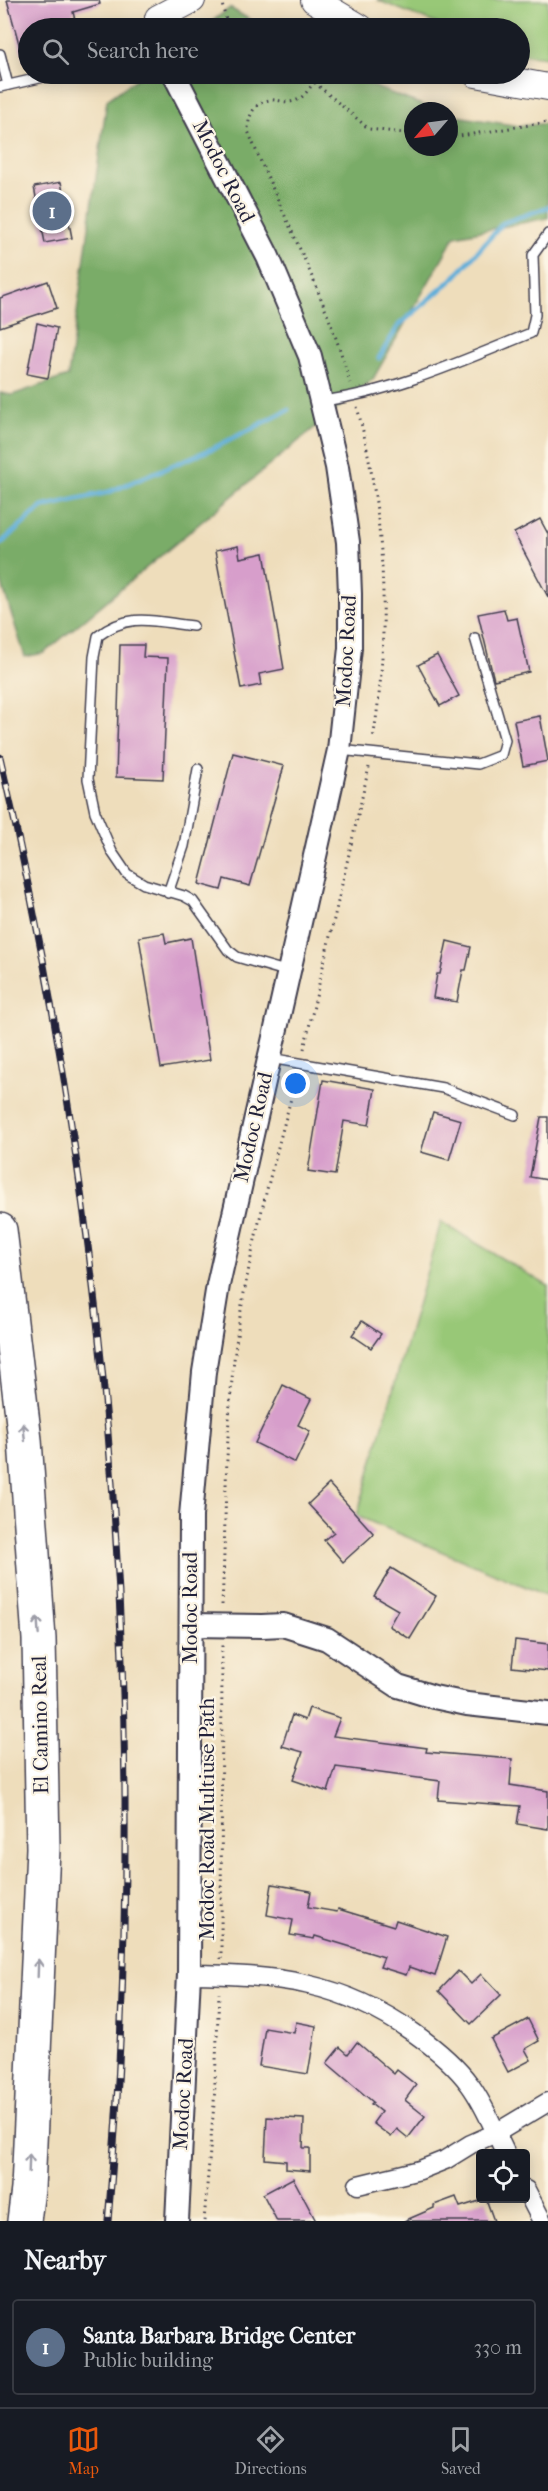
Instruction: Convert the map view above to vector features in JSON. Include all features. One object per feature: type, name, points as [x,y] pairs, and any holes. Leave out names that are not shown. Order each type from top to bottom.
[{"type":"highway","name":"El Camino Real","points":[[0,1230],[25,1440],[39,1639],[43,1848],[28,2189],[24,2221]]},
{"type":"main road","points":[[158,15],[192,0]]},
{"type":"main road","points":[[315,0],[345,18]]},
{"type":"main road","points":[[530,84],[548,87]]},
{"type":"street","name":"Modoc Road","points":[[177,2221],[189,1974],[191,1516],[204,1372],[218,1285],[339,750],[350,648],[348,542],[337,467],[310,356],[273,267],[179,84]]},
{"type":"street","points":[[191,1624],[262,1626],[283,1624],[327,1639],[398,1686],[466,1704],[548,1713]]},
{"type":"street","points":[[189,1974],[275,1977],[328,1988],[366,2003],[393,2018],[450,2061],[488,2111],[504,2149]]},
{"type":"street","points":[[358,2185],[420,2170],[445,2160],[548,2102]]},
{"type":"street","points":[[530,2199],[542,2221]]},
{"type":"lane","points":[[0,54],[4,86]]},
{"type":"lane","points":[[322,401],[354,397],[456,363],[531,333],[535,315],[533,255],[548,234]]},
{"type":"lane","points":[[193,626],[131,620],[112,625],[98,636],[94,657],[88,779],[95,812],[112,852],[127,874],[144,884],[193,901],[228,950],[237,957],[289,972]]},
{"type":"lane","points":[[339,750],[478,764],[501,755],[505,740],[475,638]]},
{"type":"lane","points":[[168,893],[184,846],[198,769]]},
{"type":"lane","points":[[268,1057],[442,1088],[515,1115]]},
{"type":"path","points":[[220,0],[225,18]]},
{"type":"path","points":[[316,84],[369,129],[404,133]]},
{"type":"path","points":[[458,134],[548,122]]},
{"type":"path","name":"Modoc Road Multiuse Path","points":[[221,1641],[221,1962]]},
{"type":"path","points":[[204,2221],[214,2104],[220,1987]]},
{"type":"green space","points":[[377,0],[548,0],[548,57],[530,55],[530,18],[422,18]]},
{"type":"green space","points":[[230,8],[247,18],[216,18]]},
{"type":"green space","points":[[129,84],[369,84],[414,102],[404,102],[404,156],[458,156],[458,116],[519,126],[548,123],[548,218],[455,236],[373,379],[44,653],[25,657],[0,578],[0,393],[12,395],[68,376],[107,100]]},
{"type":"green space","points":[[441,1222],[548,1286],[548,1596],[357,1516]]},
{"type":"building","points":[[7,0],[99,0],[100,4],[73,12],[74,18],[18,18],[18,40]]},
{"type":"building","points":[[61,182],[72,238],[45,243],[34,187]]},
{"type":"building","points":[[48,281],[57,308],[0,327],[0,298]]},
{"type":"building","points":[[37,323],[57,328],[48,378],[27,374]]},
{"type":"building","points":[[540,519],[548,534],[548,597],[514,533]]},
{"type":"building","points":[[238,546],[240,558],[264,553],[284,669],[259,674],[261,685],[241,689],[215,551]]},
{"type":"building","points":[[504,609],[507,620],[517,618],[529,672],[494,680],[478,614]]},
{"type":"building","points":[[120,645],[144,645],[143,657],[168,658],[163,779],[116,777]]},
{"type":"building","points":[[437,655],[459,696],[440,706],[418,665]]},
{"type":"building","points":[[540,716],[548,761],[523,766],[514,721]]},
{"type":"building","points":[[233,753],[284,766],[250,886],[224,879],[221,890],[199,884]]},
{"type":"building","points":[[164,933],[166,943],[191,938],[210,1060],[161,1068],[139,937]]},
{"type":"building","points":[[447,941],[471,947],[466,970],[463,970],[457,1002],[433,998],[437,974],[440,974]]},
{"type":"building","points":[[323,1080],[375,1089],[369,1125],[344,1121],[335,1175],[308,1171]]},
{"type":"building","points":[[433,1112],[461,1120],[449,1160],[421,1152]]},
{"type":"building","points":[[541,1117],[548,1117],[548,1180],[530,1177]]},
{"type":"building","points":[[362,1321],[381,1334],[371,1348],[352,1335]]},
{"type":"building","points":[[283,1385],[311,1399],[298,1425],[310,1431],[295,1463],[255,1443]]},
{"type":"building","points":[[329,1484],[374,1534],[343,1562],[324,1540],[334,1532],[308,1504]]},
{"type":"building","points":[[391,1568],[436,1596],[410,1639],[389,1626],[398,1610],[374,1596]]},
{"type":"building","points":[[515,1640],[548,1644],[548,1671],[512,1667]]},
{"type":"building","points":[[309,1708],[340,1718],[333,1736],[427,1748],[426,1752],[512,1759],[510,1785],[548,1791],[548,1829],[517,1824],[520,1806],[438,1800],[440,1781],[336,1767],[328,1792],[293,1780],[303,1752],[282,1746],[292,1715],[305,1720]]},
{"type":"building","points":[[272,1884],[311,1891],[308,1907],[337,1912],[338,1909],[394,1926],[396,1920],[447,1937],[435,1976],[409,1967],[406,1975],[380,1967],[384,1957],[315,1936],[314,1939],[290,1935],[293,1920],[267,1915]]},
{"type":"building","points":[[458,1971],[471,1984],[481,1974],[501,1995],[471,2024],[439,1991]]},
{"type":"building","points":[[528,2019],[539,2041],[525,2049],[531,2060],[508,2072],[491,2039]]},
{"type":"building","points":[[296,2022],[316,2026],[308,2074],[259,2066],[265,2028],[294,2033]]},
{"type":"building","points":[[357,2042],[394,2074],[397,2070],[416,2085],[405,2100],[425,2116],[408,2138],[397,2129],[391,2137],[373,2123],[381,2112],[371,2104],[373,2102],[327,2063],[340,2047],[348,2054]]},
{"type":"building","points":[[267,2117],[304,2119],[303,2148],[310,2148],[310,2171],[286,2169],[286,2161],[265,2159]]},
{"type":"building","points":[[293,2178],[316,2221],[277,2221],[263,2194]]},
{"type":"building","points":[[456,2197],[460,2207],[476,2202],[487,2203],[494,2221],[404,2221],[434,2208],[434,2205]]},
{"type":"waterway","points":[[379,358],[399,325],[455,277],[503,223],[548,207]]},
{"type":"waterway","points":[[0,544],[42,507],[109,492],[214,448],[288,410]]},
{"type":"railway","points":[[0,757],[39,937],[70,1118],[95,1301],[112,1484],[122,1669],[125,1853],[120,2037],[108,2221]]},
{"type":"place","name":"Santa Barbara Bridge Center","points":[[52,211]]}]
